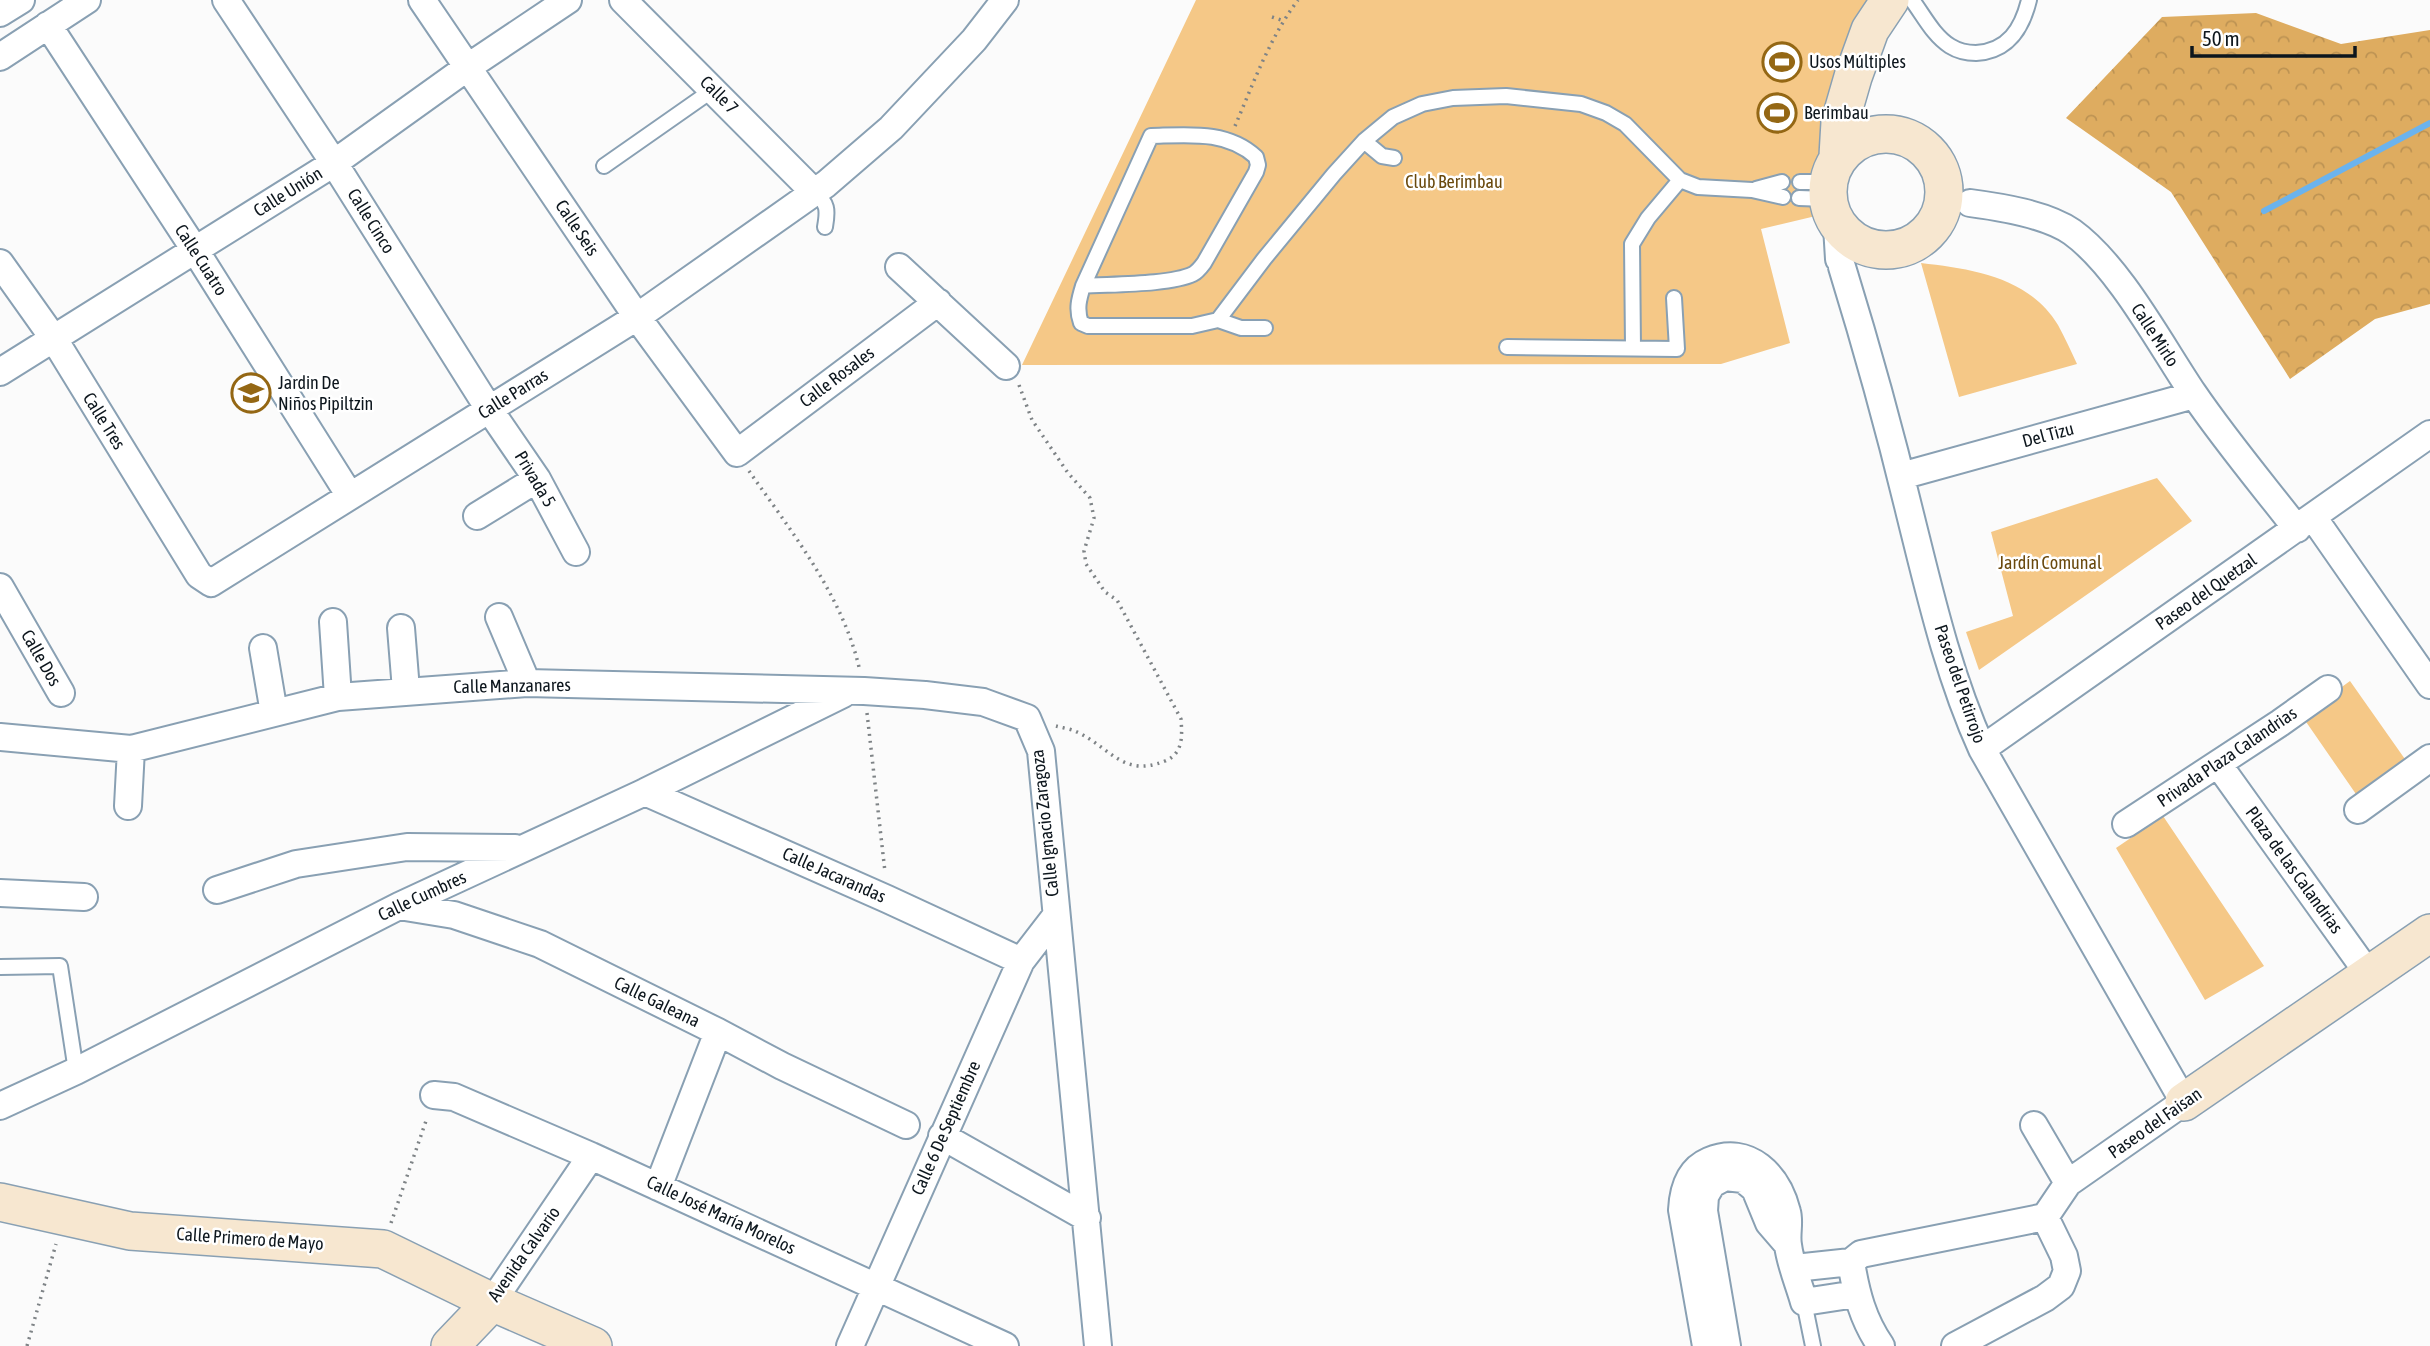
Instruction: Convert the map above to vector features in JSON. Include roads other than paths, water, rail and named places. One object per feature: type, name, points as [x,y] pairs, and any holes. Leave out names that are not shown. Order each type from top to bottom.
[{"type":"street","points":[[0,13],[22,0]]},
{"type":"street","points":[[0,57],[87,0]]},
{"type":"street","name":"Calle Cinco","points":[[226,0],[334,163],[489,409]]},
{"type":"street","name":"Calle Seis","points":[[422,0],[637,317],[737,453]]},
{"type":"street","name":"Calle Unión","points":[[0,372],[334,163],[467,67],[568,0]]},
{"type":"street","name":"Calle 7","points":[[623,0],[814,192]]},
{"type":"street","name":"Calle Parras","points":[[204,580],[211,583],[637,317],[826,184],[891,128],[974,40],[1005,0]]},
{"type":"street","points":[[1826,209],[1856,141],[1877,134],[1900,135],[1921,145],[1937,162],[1959,201],[1924,237],[1905,248],[1878,250],[1853,241],[1826,209],[1840,122],[1853,77],[1870,30],[1890,0]]},
{"type":"street","name":"Calle Cuatro","points":[[48,25],[195,250],[350,496]]},
{"type":"street","name":"Calle Mirlo","points":[[1959,201],[2012,210],[2044,219],[2070,230],[2092,250],[2127,292],[2194,395],[2305,523],[2430,685]]},
{"type":"street","name":"Paseo del Petirrojo","points":[[1826,209],[1901,476],[1948,663],[1966,714],[1982,749],[2184,1102]]},
{"type":"street","name":"Calle Tres","points":[[0,263],[54,338],[204,580]]},
{"type":"street","points":[[899,267],[1006,366]]},
{"type":"street","name":"Calle Rosales","points":[[737,453],[938,302]]},
{"type":"street","name":"Del Tizu","points":[[1901,476],[2194,395]]},
{"type":"street","name":"Privada 5","points":[[489,409],[537,479],[576,552]]},
{"type":"street","name":"Paseo del Quetzal","points":[[1982,749],[2430,434]]},
{"type":"street","points":[[477,516],[537,479]]},
{"type":"street","name":"Calle Dos","points":[[0,587],[61,693]]},
{"type":"street","points":[[499,617],[527,683]]},
{"type":"street","points":[[333,622],[338,696]]},
{"type":"street","points":[[401,628],[406,690]]},
{"type":"street","points":[[263,648],[274,713]]},
{"type":"street","name":"Calle Manzanares","points":[[0,737],[131,749],[338,696],[527,683],[925,695],[983,702],[1027,718]]},
{"type":"street","name":"Privada Plaza Calandrias","points":[[2126,824],[2328,689]]},
{"type":"street","name":"Calle Cumbres","points":[[0,1106],[399,906],[645,792],[847,692]]},
{"type":"street","name":"Calle Ignacio Zaragoza","points":[[1027,718],[1041,751],[1098,1346]]},
{"type":"street","points":[[128,806],[131,749]]},
{"type":"street","points":[[2358,810],[2430,758]]},
{"type":"street","name":"Plaza de las Calandrias","points":[[2218,764],[2370,976]]},
{"type":"street","name":"Calle Jacarandas","points":[[645,792],[867,889],[1021,961]]},
{"type":"street","points":[[217,890],[296,864],[407,847],[524,848]]},
{"type":"street","points":[[0,892],[84,897]]},
{"type":"street","name":"Calle Galeana","points":[[399,906],[454,915],[540,944],[906,1125]]},
{"type":"street","name":"Calle 6 De Septiembre","points":[[850,1346],[1021,961],[1055,917]]},
{"type":"street","name":"Paseo del Faisan","points":[[2045,1217],[2068,1184],[2430,933]]},
{"type":"street","points":[[658,1187],[718,1032]]},
{"type":"street","name":"Calle José María Morelos","points":[[434,1095],[454,1097],[591,1156],[1005,1346]]},
{"type":"street","points":[[2034,1125],[2068,1184]]},
{"type":"street","points":[[942,1136],[1087,1218]]},
{"type":"street","name":"Avenida Calvario","points":[[450,1346],[492,1302],[591,1156]]},
{"type":"street","points":[[1706,1346],[1682,1210],[1683,1190],[1693,1173],[1708,1161],[1728,1156],[1746,1157],[1760,1164],[1772,1176],[1788,1213],[1791,1257],[1804,1302],[1856,1294]]},
{"type":"street","points":[[1727,1346],[1704,1210],[1705,1196],[1712,1184],[1725,1177],[1743,1179],[1755,1189],[1769,1223],[1791,1257]]},
{"type":"street","name":"Calle Primero de Mayo","points":[[0,1202],[130,1231],[383,1249],[492,1302],[593,1346]]},
{"type":"street","points":[[1791,1257],[1856,1258],[2045,1217],[2064,1256],[2067,1270],[2061,1286],[2045,1298],[1955,1346]]},
{"type":"street","points":[[1856,1258],[1856,1294],[1869,1328],[1881,1346]]},
{"type":"lane","points":[[1912,0],[1936,35],[1952,48],[1970,53],[1990,52],[2009,42],[2022,24],[2029,0]]},
{"type":"lane","points":[[604,166],[713,89]]},
{"type":"lane","points":[[1218,320],[1264,259],[1364,141],[1393,117],[1422,104],[1453,98],[1506,96],[1581,104],[1606,113],[1625,124],[1680,180],[1698,187],[1752,190],[1783,197]]},
{"type":"lane","points":[[1083,286],[1182,278],[1195,273],[1204,263],[1258,165],[1251,152],[1207,134],[1151,136],[1083,286],[1077,305],[1081,323],[1088,326],[1192,326],[1218,320],[1241,328],[1265,328]]},
{"type":"lane","points":[[1364,141],[1382,156],[1394,158]]},
{"type":"lane","points":[[1633,347],[1632,244],[1648,218],[1680,180]]},
{"type":"lane","points":[[1752,190],[1783,182]]},
{"type":"lane","points":[[814,192],[825,200],[828,211],[825,227]]},
{"type":"lane","points":[[1507,347],[1676,349],[1674,298]]},
{"type":"lane","points":[[0,967],[60,966],[76,1070]]},
{"type":"lane","points":[[1804,1302],[1813,1346]]},
{"type":"waterway","points":[[2264,211],[2430,123]]},
{"type":"place","name":"Usos Múltiples","points":[[1782,62]]},
{"type":"place","name":"Berimbau","points":[[1777,113]]},
{"type":"place","name":"Jardin De Niños Pipiltzin","points":[[251,393]]},
{"type":"park label","name":"Club Berimbau","points":[[1454,182]]},
{"type":"park label","name":"Jardín Comunal","points":[[2050,563]]}]
